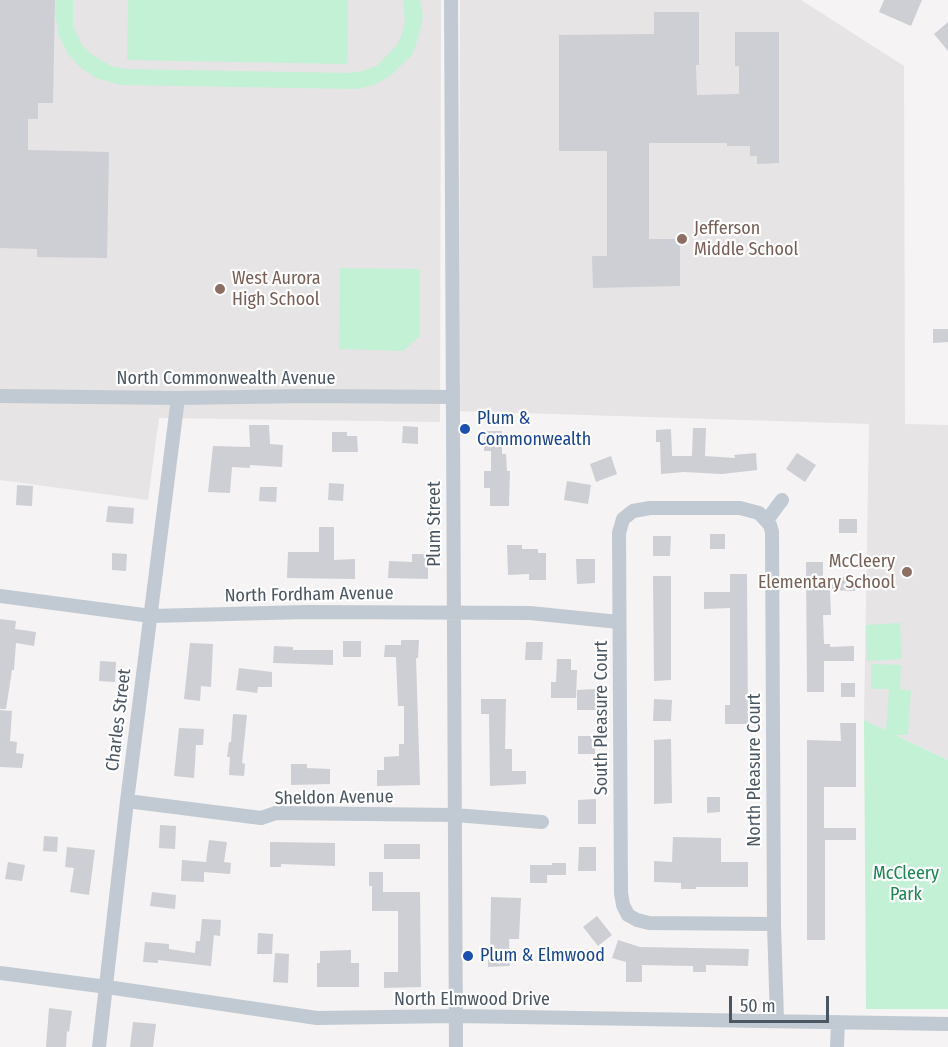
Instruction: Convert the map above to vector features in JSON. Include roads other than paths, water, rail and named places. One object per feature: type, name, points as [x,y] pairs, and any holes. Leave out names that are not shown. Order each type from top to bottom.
[{"type":"street","name":"Plum Street","points":[[451,0],[456,1047]]},
{"type":"street","name":"North Commonwealth Avenue","points":[[0,396],[453,398]]},
{"type":"street","name":"Charles Street","points":[[99,1047],[127,801],[178,398]]},
{"type":"street","points":[[767,520],[782,500]]},
{"type":"street","name":"South Pleasure Court","points":[[767,520],[759,513],[740,508],[641,509],[627,514],[620,526],[621,892],[622,904],[628,915],[649,923],[774,924]]},
{"type":"street","name":"North Pleasure Court","points":[[767,520],[772,532],[774,924],[777,1020]]},
{"type":"street","name":"North Fordham Avenue","points":[[0,596],[151,616],[306,612],[530,613],[619,622]]},
{"type":"street","name":"Sheldon Avenue","points":[[127,801],[261,818],[276,813],[455,815],[542,822]]},
{"type":"street","name":"North Elmwood Drive","points":[[0,973],[317,1018],[456,1016],[948,1024]]},
{"type":"street","points":[[837,1022],[837,1047]]},
{"type":"place","name":"Jefferson Middle School","points":[[682,239]]},
{"type":"place","name":"West Aurora High School","points":[[220,289]]},
{"type":"place","name":"Plum & Commonwealth","points":[[465,429]]},
{"type":"place","name":"McCleery Elementary School","points":[[907,572]]},
{"type":"place","name":"Plum & Elmwood","points":[[468,956]]},
{"type":"park label","name":"McCleery Park","points":[[906,884]]}]
